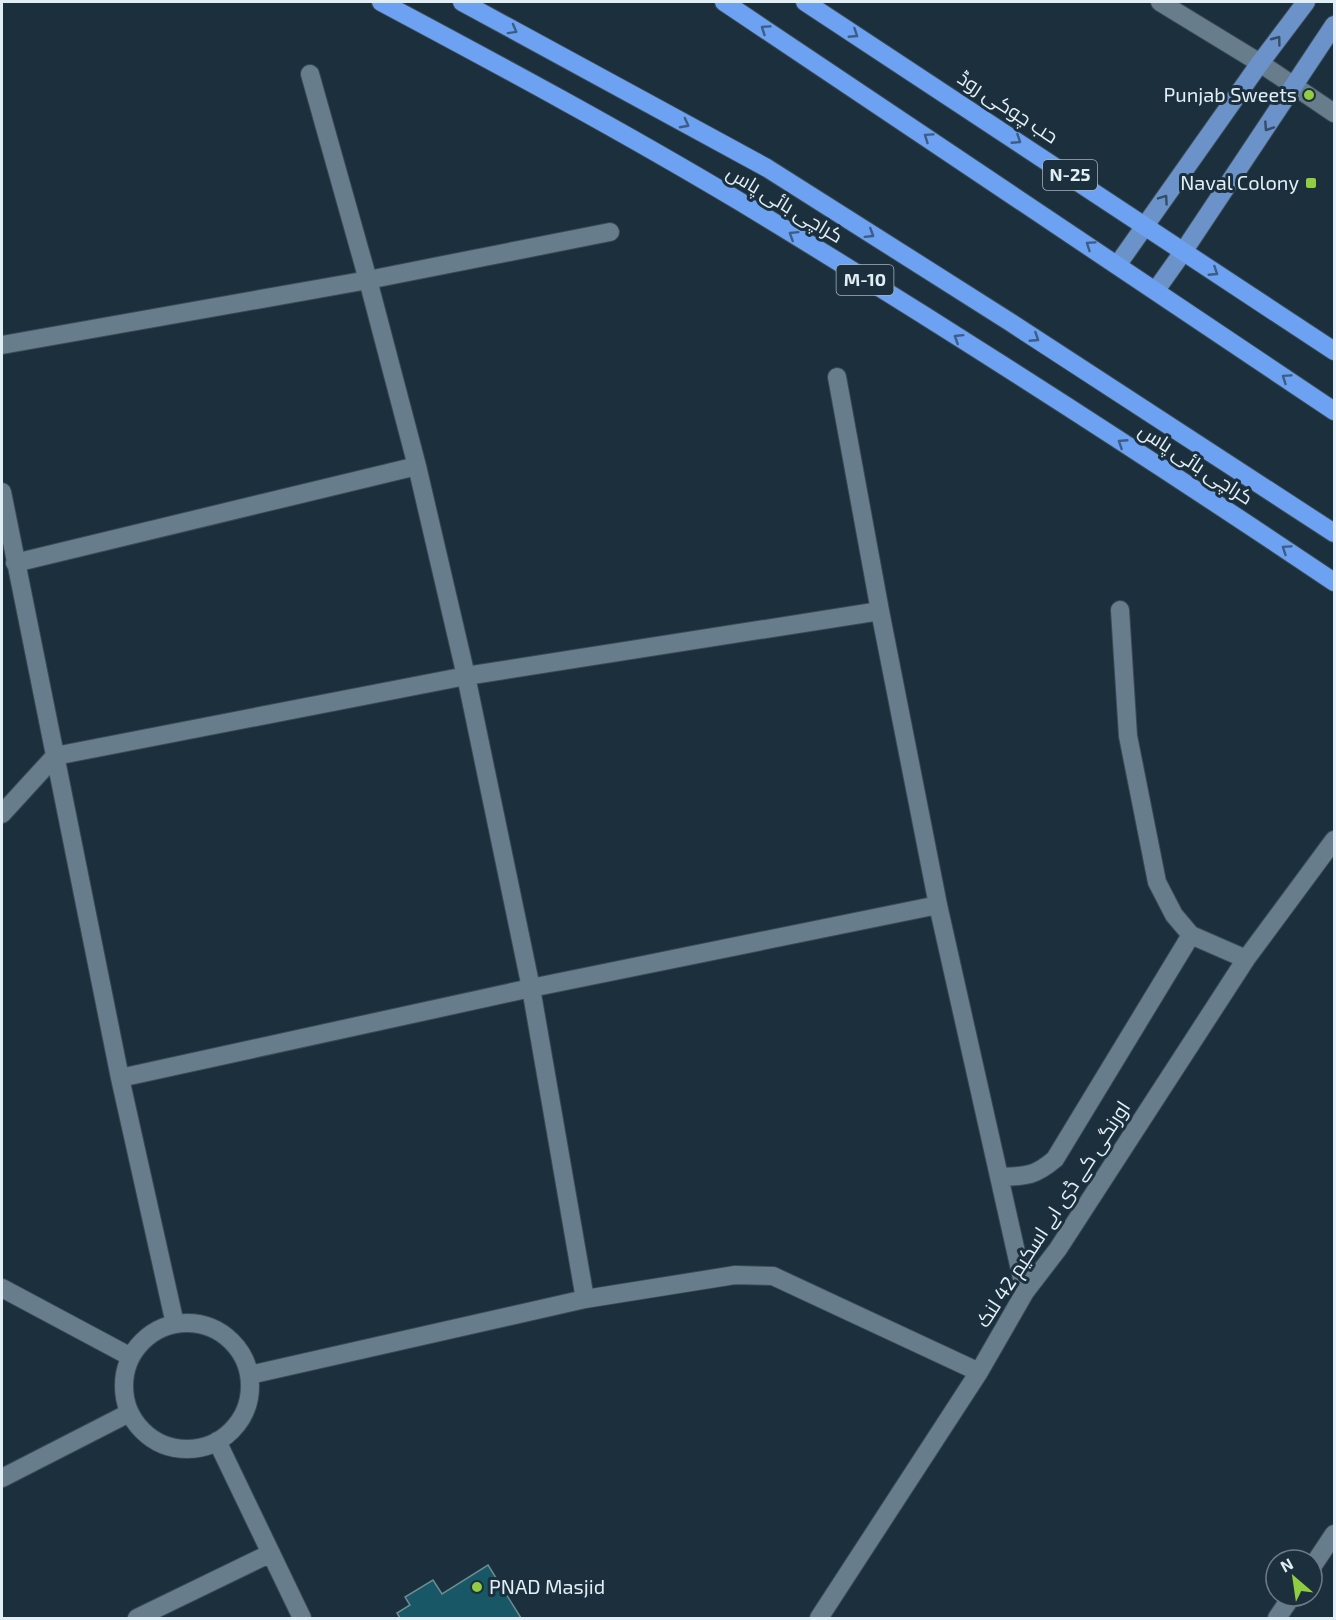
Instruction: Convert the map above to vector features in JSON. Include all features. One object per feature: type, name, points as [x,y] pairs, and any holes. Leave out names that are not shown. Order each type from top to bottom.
[{"type":"highway","name":"کراچی بائی پاس","points":[[381,2],[549,92],[738,201],[996,361],[1335,582]]},
{"type":"highway","name":"کراچی بائی پاس","points":[[462,2],[767,168],[1020,328],[1335,533]]},
{"type":"highway","points":[[724,2],[1335,411]]},
{"type":"highway","name":"حب چوکی روڈ","points":[[805,2],[1335,351]]},
{"type":"main road","points":[[1118,264],[1260,63],[1306,2]]},
{"type":"main road","points":[[1156,290],[1335,25]]},
{"type":"street","points":[[1160,2],[1260,63],[1335,113]]},
{"type":"street","points":[[310,74],[417,466],[465,676],[531,988],[585,1299]]},
{"type":"street","points":[[2,345],[368,280],[610,232]]},
{"type":"street","points":[[837,377],[938,905],[1025,1292]]},
{"type":"street","points":[[15,563],[417,466]]},
{"type":"street","points":[[2,492],[120,1078],[175,1324]]},
{"type":"street","points":[[1120,610],[1128,736],[1157,882],[1174,915],[1191,935],[1246,959]]},
{"type":"street","points":[[2,814],[55,756],[465,676],[880,611]]},
{"type":"street","name":"اورنگی کے ڈی اے اسکیم 42 لنک","points":[[819,1618],[979,1372],[1025,1292],[1064,1239],[1246,959],[1335,840]]},
{"type":"street","points":[[120,1078],[531,988],[938,905]]},
{"type":"street","points":[[999,1177],[1028,1176],[1042,1170],[1055,1159],[1191,935]]},
{"type":"street","points":[[250,1375],[585,1299],[735,1275],[773,1276],[979,1372]]},
{"type":"street","points":[[2,1288],[131,1357]]},
{"type":"street","points":[[190,1323],[208,1327],[224,1335],[237,1348],[250,1375],[248,1399],[242,1416],[231,1430],[217,1441],[200,1448],[182,1449],[165,1445],[149,1437],[129,1413],[124,1391],[125,1374],[131,1357],[142,1342],[156,1331],[175,1324],[190,1323]]},
{"type":"street","points":[[2,1478],[129,1413]]},
{"type":"street","points":[[217,1441],[302,1618]]},
{"type":"street","points":[[1324,1550],[1335,1534]]},
{"type":"street","points":[[137,1618],[271,1553]]},
{"type":"building","name":"PNAD Masjid","points":[[488,1565],[521,1618],[400,1618],[397,1613],[410,1605],[405,1597],[433,1580],[442,1594]]},
{"type":"place","name":"Punjab Sweets","points":[[1309,95]]},
{"type":"place","name":"Naval Colony","points":[[1311,183]]},
{"type":"place","name":"PNAD Masjid","points":[[477,1587]]}]
